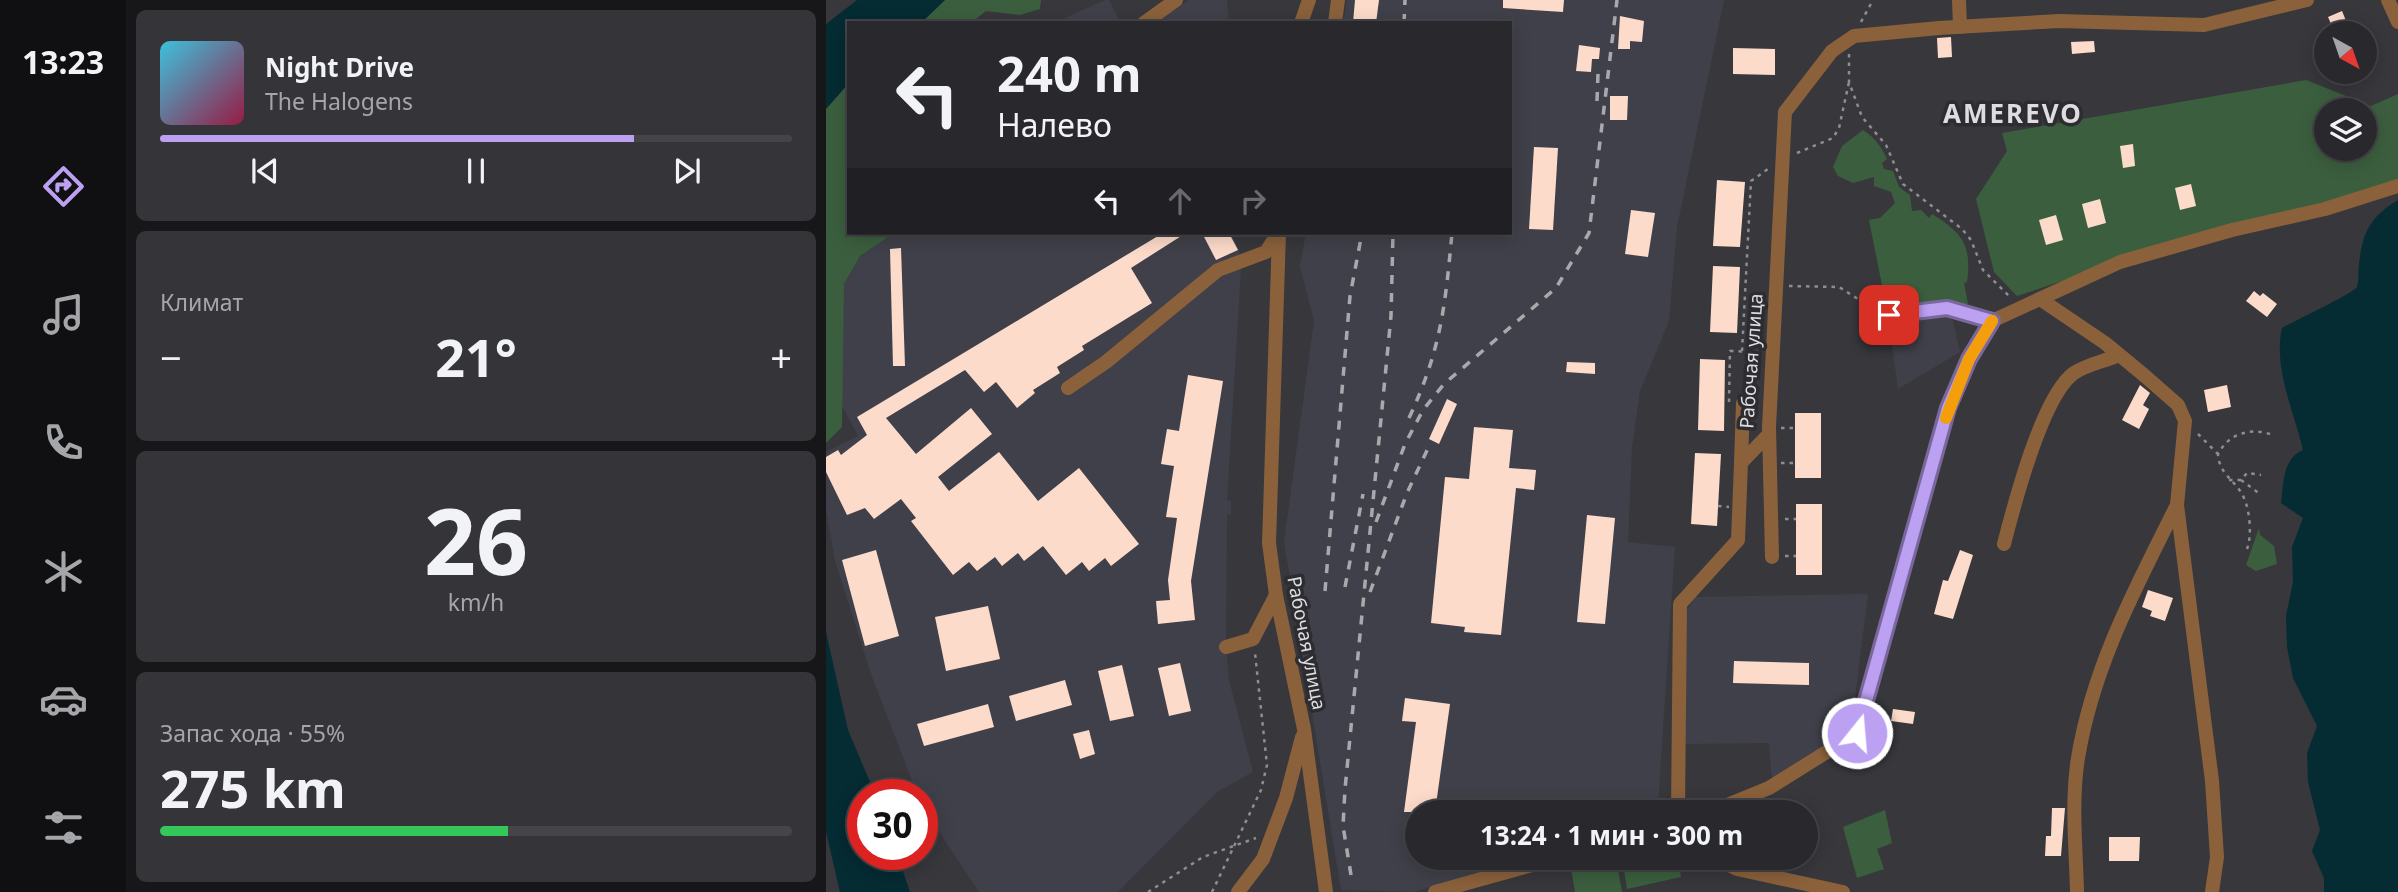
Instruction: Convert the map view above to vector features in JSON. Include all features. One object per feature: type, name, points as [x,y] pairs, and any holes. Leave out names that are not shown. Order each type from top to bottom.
[{"type":"street","points":[[1147,21],[1175,0]]},
{"type":"street","points":[[1302,21],[1308,0]]},
{"type":"street","points":[[1335,21],[1338,0]]},
{"type":"street","points":[[1959,0],[1960,27]]},
{"type":"street","points":[[1854,36],[2059,21],[2204,25],[2307,0]]},
{"type":"street","points":[[2388,0],[2398,22]]},
{"type":"street","name":"Рабочая улица","points":[[1741,463],[1769,435],[1785,112],[1832,51],[1854,36]]},
{"type":"street","points":[[1740,800],[1769,788],[1857,733],[1948,408],[1969,359],[1992,321],[2120,262],[2232,230],[2325,209],[2398,186]]},
{"type":"street","points":[[1068,387],[1106,362],[1218,270],[1266,252],[1277,235]]},
{"type":"street","name":"Рабочая улица","points":[[1278,235],[1269,531],[1276,594],[1304,729],[1326,892]]},
{"type":"street","points":[[2040,299],[2119,355],[2178,405],[2185,421],[2178,505],[2212,781],[2217,857],[2212,892]]},
{"type":"street","points":[[1889,315],[1947,308],[1992,321]]},
{"type":"street","points":[[2004,544],[2025,468],[2060,387],[2075,372],[2119,355]]},
{"type":"street","points":[[1678,800],[1683,613],[1680,604],[1738,540],[1743,403]]},
{"type":"street","points":[[1769,435],[1772,448],[1772,557]]},
{"type":"street","points":[[2077,892],[2074,800],[2078,759],[2090,701],[2123,611],[2178,505]]},
{"type":"street","points":[[1226,647],[1254,639],[1276,594]]},
{"type":"street","points":[[1238,892],[1263,859],[1275,830],[1304,729]]},
{"type":"street","points":[[1435,892],[1515,870]]},
{"type":"street","points":[[1742,870],[1843,892]]},
{"type":"path","points":[[1742,351],[1751,181],[1767,169],[1783,167],[1801,149],[1833,138],[1839,128],[1849,82],[1848,58],[1854,36],[1873,0]]},
{"type":"path","points":[[1849,82],[1862,117],[1886,145],[1903,184],[1962,229],[1971,240],[1983,270],[2011,298],[2040,299]]},
{"type":"path","points":[[1743,198],[1750,198]]},
{"type":"path","points":[[1741,233],[1748,233]]},
{"type":"path","points":[[1740,284],[1746,284]]},
{"type":"path","points":[[1776,286],[1839,286],[1881,314],[1889,315]]},
{"type":"path","points":[[1738,318],[1744,319]]},
{"type":"path","points":[[2185,421],[2218,454],[2220,470],[2244,498],[2251,539],[2247,549]]},
{"type":"path","points":[[2218,454],[2235,435],[2247,431],[2273,435]]},
{"type":"path","points":[[2241,480],[2247,472],[2261,475]]},
{"type":"path","points":[[2229,480],[2241,480],[2259,494]]},
{"type":"path","points":[[1718,506],[1730,507]]},
{"type":"path","points":[[1212,892],[1261,790],[1267,765],[1254,639]]},
{"type":"path","points":[[1148,892],[1203,857],[1235,848],[1275,830]]},
{"type":"shaded area","points":[[1109,0],[1120,21],[1058,21]]},
{"type":"shaded area","points":[[1189,0],[1227,0],[1229,21],[1157,21]]},
{"type":"shaded area","points":[[1347,0],[1724,0],[1677,227],[1669,321],[1640,391],[1632,447],[1628,542],[1675,547],[1658,800],[1405,800],[1405,870],[1491,870],[1413,892],[1341,890],[1284,542],[1314,321],[1300,266],[1306,235],[1512,235],[1512,21],[1343,21]]},
{"type":"shaded area","points":[[888,235],[1232,235],[1239,250],[1241,269],[1227,500],[1231,501],[1231,514],[1227,515],[1226,647],[1229,680],[1253,772],[1217,792],[1118,892],[979,892],[938,830],[938,779],[911,779],[870,671],[835,561],[826,510],[826,452],[858,436],[840,402],[844,284],[860,256]]},
{"type":"shaded area","points":[[1951,313],[1960,352],[1898,389],[1888,318]]},
{"type":"shaded area","points":[[1868,594],[1851,729],[1772,782],[1769,743],[1684,744],[1686,612],[1695,597]]},
{"type":"green space","points":[[945,0],[1041,0],[1040,9],[1020,15],[986,11],[974,21],[923,21]]},
{"type":"green space","points":[[2306,80],[2351,98],[2314,98],[2314,161],[2377,161],[2377,103],[2398,94],[2398,186],[2120,262],[2017,296],[1994,272],[1976,199],[2007,151],[2002,133]]},
{"type":"green space","points":[[847,85],[847,235],[888,237],[860,256],[844,284],[842,427],[826,443],[826,109]]},
{"type":"green space","points":[[1863,130],[1885,154],[1887,159],[1882,163],[1884,169],[1893,171],[1899,187],[1910,195],[1912,211],[1921,210],[1929,218],[1932,214],[1958,234],[1963,242],[1968,259],[1967,282],[1964,283],[1968,304],[1887,314],[1879,292],[1883,290],[1869,220],[1880,218],[1895,203],[1891,192],[1874,186],[1874,177],[1853,183],[1838,176],[1833,167],[1842,146]]},
{"type":"green space","points":[[2259,528],[2260,535],[2274,546],[2277,564],[2256,571],[2246,565]]},
{"type":"green space","points":[[1885,810],[1892,843],[1877,849],[1884,869],[1857,878],[1843,827]]},
{"type":"green space","points":[[1571,870],[1618,870],[1622,892],[1575,892]]},
{"type":"green space","points":[[1624,870],[1680,870],[1681,877],[1627,889]]},
{"type":"water","points":[[857,0],[945,0],[923,21],[847,21],[847,85],[826,109],[826,24]]},
{"type":"water","points":[[2398,200],[2398,892],[2324,892],[2324,878],[2312,851],[2320,830],[2308,782],[2307,753],[2317,726],[2293,678],[2287,647],[2286,616],[2293,582],[2292,547],[2303,518],[2281,503],[2288,465],[2296,454],[2303,450],[2282,374],[2280,343],[2282,328],[2357,287],[2365,235],[2374,220]]},
{"type":"water","points":[[826,632],[848,730],[869,779],[847,779],[847,870],[902,870],[910,892],[840,892],[826,832]]},
{"type":"building","points":[[1355,0],[1379,0],[1376,21],[1353,21]]},
{"type":"building","points":[[1503,0],[1564,0],[1563,12],[1503,8]]},
{"type":"building","points":[[2342,11],[2346,21],[2330,21],[2328,17]]},
{"type":"building","points":[[1620,16],[1644,21],[1642,42],[1630,41],[1630,49],[1618,49]]},
{"type":"building","points":[[1951,37],[1952,57],[1938,58],[1937,38]]},
{"type":"building","points":[[2094,41],[2095,52],[2072,54],[2071,42]]},
{"type":"building","points":[[1579,45],[1600,48],[1599,59],[1592,59],[1591,72],[1576,71]]},
{"type":"building","points":[[1733,48],[1775,49],[1775,75],[1733,74]]},
{"type":"building","points":[[1610,96],[1628,96],[1627,120],[1610,120]]},
{"type":"building","points":[[2133,144],[2135,166],[2123,168],[2120,146]]},
{"type":"building","points":[[1534,147],[1558,148],[1553,230],[1529,229]]},
{"type":"building","points":[[1717,180],[1745,182],[1740,247],[1713,246]]},
{"type":"building","points":[[2191,184],[2196,206],[2180,210],[2175,188]]},
{"type":"building","points":[[2100,199],[2106,223],[2088,228],[2082,204]]},
{"type":"building","points":[[1631,210],[1655,213],[1648,257],[1625,254]]},
{"type":"building","points":[[2056,215],[2063,240],[2046,245],[2039,220]]},
{"type":"building","points":[[1160,235],[1183,235],[1131,268],[1152,303],[1082,346],[1084,350],[1057,367],[1060,373],[1033,390],[1035,393],[1017,408],[996,382],[984,392],[965,370],[886,418],[916,454],[971,408],[992,434],[938,477],[949,491],[999,452],[1038,501],[1079,468],[1139,544],[1111,566],[1105,558],[1089,571],[1082,562],[1066,575],[1043,546],[1024,561],[1018,553],[1002,566],[995,557],[977,571],[969,562],[953,575],[911,521],[916,518],[901,499],[874,519],[865,508],[847,515],[826,472],[826,457],[838,450],[841,455],[867,435],[857,417]]},
{"type":"building","points":[[1203,235],[1230,235],[1238,250],[1216,260]]},
{"type":"building","points":[[901,248],[905,366],[893,366],[890,249]]},
{"type":"building","points":[[1713,266],[1740,267],[1737,333],[1710,332]]},
{"type":"building","points":[[2254,291],[2260,296],[2263,293],[2277,304],[2267,317],[2246,301]]},
{"type":"building","points":[[1700,359],[1725,360],[1724,431],[1698,430]]},
{"type":"building","points":[[1567,362],[1595,363],[1595,374],[1566,372]]},
{"type":"building","points":[[1188,375],[1223,381],[1191,581],[1195,620],[1158,624],[1156,601],[1170,600],[1168,580],[1177,518],[1166,517],[1174,466],[1161,464],[1167,429],[1179,431]]},
{"type":"building","points":[[2140,385],[2150,393],[2143,405],[2149,409],[2139,429],[2122,420]]},
{"type":"building","points":[[2227,385],[2231,407],[2208,412],[2204,390]]},
{"type":"building","points":[[1447,399],[1457,404],[1439,444],[1429,439]]},
{"type":"building","points":[[1795,413],[1821,413],[1821,478],[1795,478]]},
{"type":"building","points":[[1474,427],[1513,430],[1509,468],[1536,470],[1534,490],[1516,488],[1501,635],[1464,632],[1465,627],[1431,623],[1445,477],[1469,479]]},
{"type":"building","points":[[1695,453],[1721,454],[1717,526],[1691,524]]},
{"type":"building","points":[[1796,504],[1822,504],[1822,575],[1796,575]]},
{"type":"building","points":[[1587,515],[1615,518],[1605,624],[1577,622]]},
{"type":"building","points":[[876,550],[899,636],[865,646],[842,560]]},
{"type":"building","points":[[1960,550],[1973,555],[1953,619],[1934,614],[1943,580],[1948,581]]},
{"type":"building","points":[[2148,590],[2173,598],[2165,621],[2150,616],[2152,611],[2142,607]]},
{"type":"building","points":[[988,606],[1000,659],[946,671],[935,617]]},
{"type":"building","points":[[1734,661],[1809,663],[1809,685],[1733,683]]},
{"type":"building","points":[[1180,663],[1191,711],[1169,716],[1158,668]]},
{"type":"building","points":[[1122,665],[1134,716],[1110,721],[1098,671]]},
{"type":"building","points":[[1065,680],[1072,705],[1016,721],[1009,696]]},
{"type":"building","points":[[1405,698],[1450,704],[1437,800],[1406,800],[1416,722],[1402,721]]},
{"type":"building","points":[[988,704],[994,727],[924,746],[917,724]]},
{"type":"building","points":[[1893,709],[1915,712],[1913,724],[1891,721]]},
{"type":"building","points":[[1089,730],[1095,754],[1080,759],[1073,734]]},
{"type":"building","points":[[2052,808],[2065,808],[2061,856],[2045,856],[2046,836],[2051,836]]},
{"type":"building","points":[[2109,837],[2140,837],[2139,861],[2109,861]]},
{"type":"railway","points":[[1404,21],[1405,0]]},
{"type":"railway","points":[[1376,522],[1405,444],[1423,410],[1444,384],[1556,288],[1589,233],[1617,0]]},
{"type":"railway","points":[[1597,101],[1598,74]]},
{"type":"railway","points":[[1325,591],[1350,296],[1362,235]]},
{"type":"railway","points":[[1351,875],[1343,826],[1345,789],[1391,316],[1393,235]]},
{"type":"railway","points":[[1409,418],[1428,371],[1440,328],[1452,235]]},
{"type":"railway","points":[[1370,592],[1407,493],[1430,444]]},
{"type":"railway","points":[[1345,587],[1363,494]]},
{"type":"slow traffic","points":[[1946,418],[1969,359],[1992,321]]},
{"type":"district","name":"AMEREVO","points":[[2013,114]]},
{"type":"route","points":[[1857,733],[1948,408],[1969,359],[1992,321],[1947,308],[1889,315]]}]
